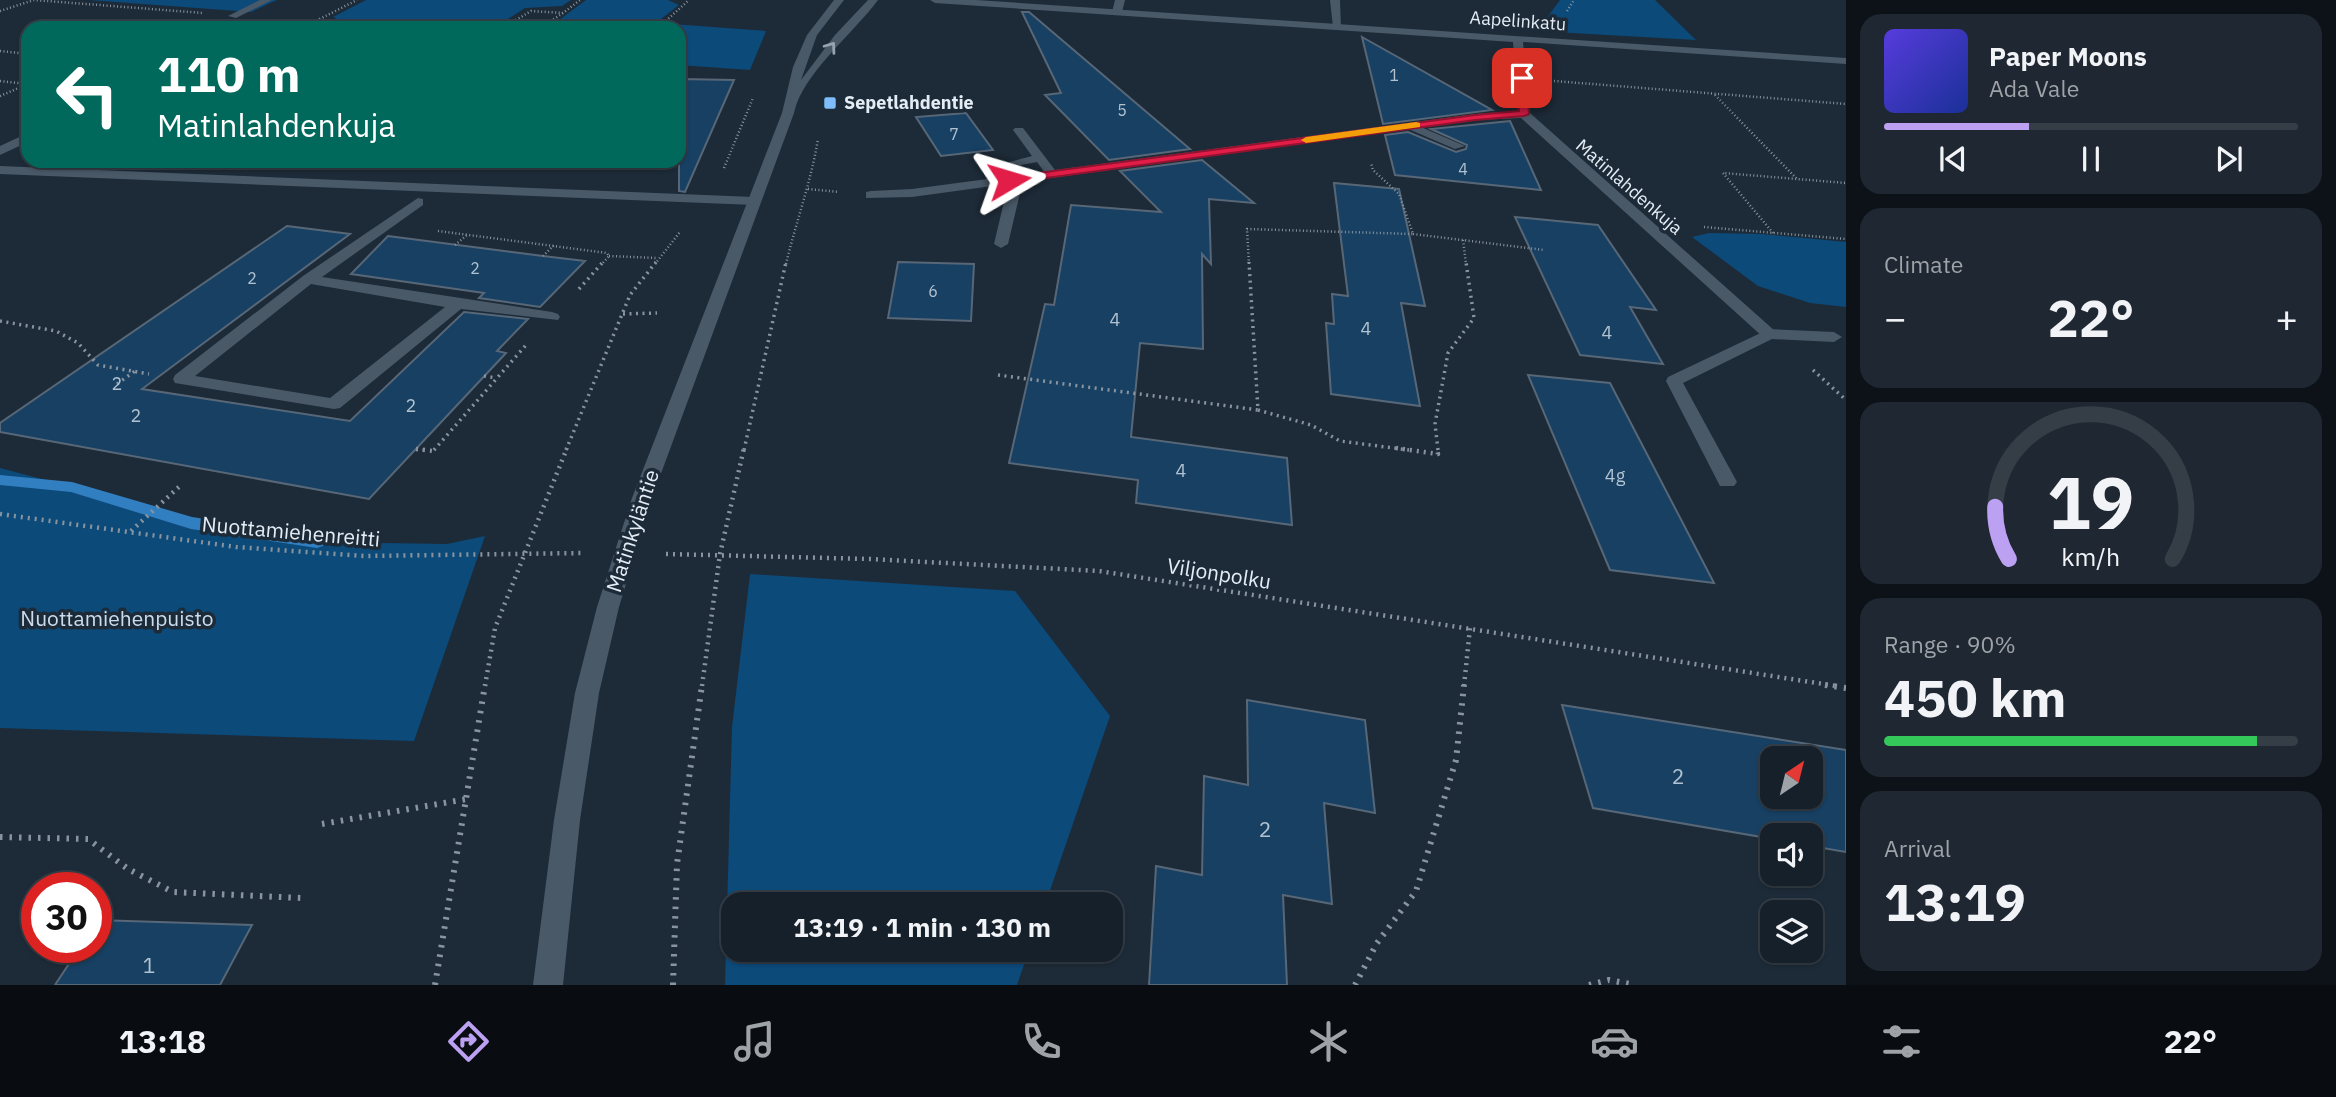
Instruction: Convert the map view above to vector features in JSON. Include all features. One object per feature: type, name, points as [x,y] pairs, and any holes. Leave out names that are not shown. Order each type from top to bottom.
[{"type":"street","name":"Matinkyläntie","points":[[548,985],[567,820],[587,693],[608,607],[642,498],[793,96],[798,66],[813,35],[839,0]]},
{"type":"street","name":"Matinkyläntie","points":[[793,96],[838,37],[873,0]]},
{"type":"street","name":"Aapelinkatu","points":[[935,0],[1846,61]]},
{"type":"street","points":[[1117,12],[1121,0]]},
{"type":"street","points":[[1335,0],[1338,27]]},
{"type":"street","points":[[871,195],[912,193],[1410,126],[1524,114],[1518,39]]},
{"type":"street","name":"Matinlahdenkuja","points":[[1524,114],[1769,334]]},
{"type":"street","points":[[1410,126],[1459,146]]},
{"type":"street","points":[[1019,130],[1052,174]]},
{"type":"street","points":[[0,151],[21,140]]},
{"type":"street","points":[[1001,244],[1013,193],[1004,165],[1040,159]]},
{"type":"street","points":[[0,170],[754,201]]},
{"type":"street","points":[[181,379],[308,279],[418,202]]},
{"type":"street","points":[[308,279],[552,317]]},
{"type":"street","points":[[181,379],[334,404],[458,304]]},
{"type":"street","points":[[1727,482],[1674,382],[1769,334],[1834,337]]},
{"type":"lane","points":[[233,16],[267,0]]},
{"type":"path","points":[[0,11],[34,0],[289,21]]},
{"type":"path","points":[[317,20],[357,0]]},
{"type":"path","points":[[552,21],[580,0]]},
{"type":"path","points":[[666,21],[689,0]]},
{"type":"path","points":[[514,21],[531,11],[563,13]]},
{"type":"path","points":[[317,20],[339,21]]},
{"type":"path","points":[[0,51],[21,53]]},
{"type":"path","points":[[1522,78],[1846,104]]},
{"type":"path","points":[[0,81],[21,83]]},
{"type":"path","points":[[0,96],[21,87]]},
{"type":"path","points":[[435,985],[495,628],[630,295],[671,240],[688,225],[722,175],[758,87]]},
{"type":"path","points":[[1714,94],[1797,179]]},
{"type":"path","points":[[1361,133],[1373,170],[1399,194],[1413,234]]},
{"type":"path","points":[[1773,233],[1723,173],[1846,183]]},
{"type":"path","points":[[673,985],[677,864],[720,554],[795,224],[811,180]]},
{"type":"path","points":[[1642,222],[1846,239]]},
{"type":"path","points":[[386,224],[554,245],[600,252],[609,256],[658,258]]},
{"type":"path","points":[[1258,410],[1247,229],[1413,234],[1544,250]]},
{"type":"path","points":[[455,244],[467,235]]},
{"type":"path","points":[[998,375],[1258,410],[1311,425],[1340,441],[1438,454],[1435,424],[1448,353],[1474,318],[1463,240]]},
{"type":"path","points":[[543,256],[554,245]]},
{"type":"path","points":[[569,288],[579,289],[609,256]]},
{"type":"path","points":[[622,314],[657,313]]},
{"type":"path","points":[[416,449],[433,451],[552,317]]},
{"type":"path","points":[[0,321],[46,328],[76,338],[98,365],[181,379]]},
{"type":"path","points":[[117,384],[135,371]]},
{"type":"path","points":[[484,376],[496,378]]},
{"type":"path","points":[[131,531],[181,485]]},
{"type":"path","name":"Nuottamiehenreitti","points":[[0,514],[236,547],[364,556],[596,553]]},
{"type":"path","name":"Viljonpolku","points":[[665,554],[720,554],[1099,571],[1846,688]]},
{"type":"path","points":[[1355,985],[1377,943],[1416,891],[1456,760],[1470,628]]},
{"type":"path","points":[[322,824],[467,799]]},
{"type":"path","points":[[0,837],[88,839],[128,869],[173,892],[302,898]]},
{"type":"path","points":[[1589,985],[1609,980],[1635,985]]},
{"type":"green space","points":[[89,0],[277,0],[251,12]]},
{"type":"green space","points":[[366,0],[571,0],[562,6],[525,8],[505,21],[341,21],[333,17]]},
{"type":"green space","points":[[586,0],[668,0],[679,5],[658,21],[559,20]]},
{"type":"green space","points":[[1560,0],[1655,0],[1696,40],[1537,31]]},
{"type":"green space","points":[[686,25],[766,31],[750,70],[686,65]]},
{"type":"green space","points":[[1709,233],[1762,234],[1846,242],[1846,307],[1810,303],[1758,286],[1692,237]]},
{"type":"green space","name":"Nuottamiehenpuisto","points":[[0,468],[191,523],[317,542],[447,544],[485,536],[414,741],[0,728]]},
{"type":"green space","points":[[750,574],[1015,591],[1110,716],[1049,892],[728,892],[732,727]]},
{"type":"green space","points":[[726,962],[1025,962],[1017,985],[725,985]]},
{"type":"building","points":[[1022,12],[1029,12],[1190,149],[1109,160],[1045,95],[1061,93]]},
{"type":"building","points":[[1362,37],[1492,110],[1383,124]]},
{"type":"building","points":[[686,79],[734,80],[685,192],[679,191],[679,168],[686,168]]},
{"type":"building","points":[[966,113],[993,150],[941,156],[916,117]]},
{"type":"building","points":[[1510,121],[1541,190],[1395,175],[1385,135],[1408,132],[1456,152],[1466,149],[1467,145],[1431,129]]},
{"type":"building","points":[[1202,160],[1254,203],[1209,199],[1211,264],[1202,254],[1203,349],[1140,343],[1131,437],[1287,458],[1292,525],[1136,503],[1138,480],[1009,463],[1045,304],[1054,305],[1071,205],[1161,212],[1120,171]]},
{"type":"building","points":[[1334,183],[1399,189],[1425,306],[1401,303],[1420,406],[1331,394],[1326,323],[1334,324],[1332,294],[1348,296]]},
{"type":"building","points":[[1515,217],[1598,225],[1656,310],[1630,307],[1663,364],[1580,355]]},
{"type":"building","points":[[287,226],[350,234],[142,389],[350,421],[464,312],[528,319],[497,351],[506,353],[369,499],[0,432],[0,423]]},
{"type":"building","points":[[388,236],[585,261],[540,307],[479,298],[484,293],[351,274]]},
{"type":"building","points":[[898,262],[974,264],[971,321],[888,318]]},
{"type":"building","points":[[1528,375],[1610,383],[1714,583],[1610,570]]},
{"type":"building","points":[[1247,700],[1365,720],[1375,813],[1324,803],[1332,904],[1283,895],[1287,985],[1149,985],[1156,866],[1202,875],[1204,776],[1248,785]]},
{"type":"building","points":[[1562,705],[1821,746],[1760,746],[1760,809],[1823,809],[1824,747],[1846,750],[1846,852],[1823,848],[1823,823],[1760,823],[1760,837],[1593,808]]},
{"type":"building","points":[[112,921],[252,925],[220,985],[55,985],[69,963],[112,963]]},
{"type":"waterway","points":[[0,480],[72,487],[191,523],[317,542]]},
{"type":"slow traffic","points":[[1306,140],[1416,125]]},
{"type":"place","name":"Sepetlahdentie","points":[[830,103]]},
{"type":"route","points":[[1009,180],[1475,117],[1524,114],[1522,78]]}]
